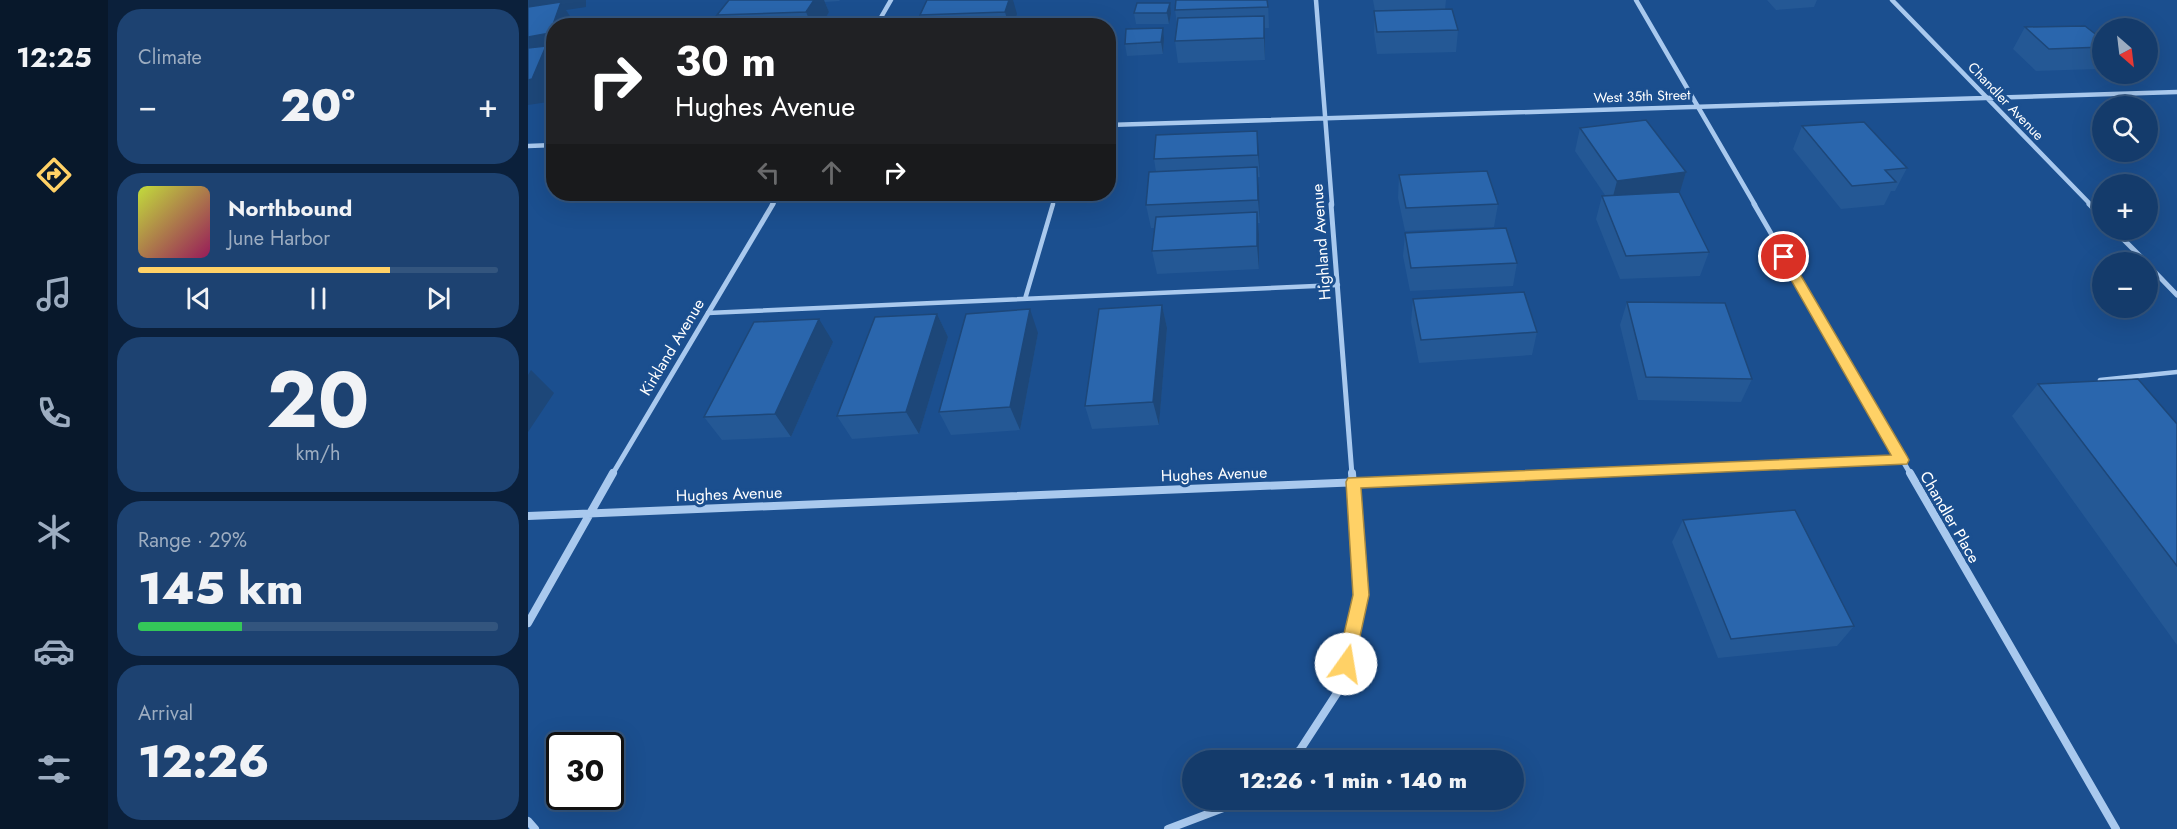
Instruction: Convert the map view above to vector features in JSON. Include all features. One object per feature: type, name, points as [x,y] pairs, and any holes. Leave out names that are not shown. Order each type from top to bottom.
[{"type":"street","points":[[881,18],[891,0]]},
{"type":"street","name":"Highland Avenue","points":[[1300,750],[1341,687],[1361,595],[1316,0]]},
{"type":"street","name":"Chandler Place","points":[[1636,0],[2116,829]]},
{"type":"street","name":"Chandler Avenue","points":[[1892,0],[2092,207]]},
{"type":"street","name":"West 35th Street","points":[[1116,125],[2177,92]]},
{"type":"street","points":[[528,146],[546,145]]},
{"type":"street","name":"Kirkland Avenue","points":[[528,623],[589,514],[775,201]]},
{"type":"street","points":[[2124,240],[2135,252]]},
{"type":"street","points":[[2158,275],[2177,295]]},
{"type":"street","name":"Hughes Avenue","points":[[528,516],[1902,460]]},
{"type":"street","points":[[1168,829],[1218,810]]},
{"type":"street","points":[[528,821],[535,829]]},
{"type":"lane","points":[[1025,299],[1054,201]]},
{"type":"lane","points":[[708,313],[1338,285]]},
{"type":"lane","points":[[2107,389],[2100,380],[2177,372]]},
{"type":"building","points":[[729,0],[814,0],[806,12],[717,15]]},
{"type":"building","points":[[927,0],[1009,0],[1005,12],[920,15]]},
{"type":"building","points":[[1176,0],[1267,0],[1268,7],[1175,10]]},
{"type":"building","points":[[561,2],[555,18],[546,18],[546,34],[528,37],[528,7]]},
{"type":"building","points":[[1137,3],[1170,3],[1167,13],[1134,13]]},
{"type":"building","points":[[1452,9],[1458,30],[1377,32],[1374,11]]},
{"type":"building","points":[[1264,16],[1264,38],[1175,41],[1178,18]]},
{"type":"building","points":[[2085,26],[2092,31],[2092,47],[2049,49],[2025,27]]},
{"type":"building","points":[[1163,28],[1161,42],[1125,44],[1126,29]]},
{"type":"building","points":[[546,46],[532,79],[528,80],[528,48]]},
{"type":"building","points":[[1646,120],[1686,172],[1617,181],[1580,128]]},
{"type":"building","points":[[1864,122],[1907,168],[1885,170],[1896,182],[1852,186],[1802,126]]},
{"type":"building","points":[[1257,131],[1258,155],[1154,159],[1156,135]]},
{"type":"building","points":[[1257,167],[1258,200],[1146,205],[1149,172]]},
{"type":"building","points":[[1487,171],[1498,204],[1406,208],[1399,175]]},
{"type":"building","points":[[1679,192],[1709,252],[1626,256],[1602,196]]},
{"type":"building","points":[[1257,212],[1257,246],[1152,251],[1156,217]]},
{"type":"building","points":[[1506,228],[1517,263],[1411,268],[1405,233]]},
{"type":"building","points":[[1524,292],[1537,332],[1421,340],[1413,299]]},
{"type":"building","points":[[1627,302],[1725,303],[1752,379],[1646,377]]},
{"type":"building","points":[[1162,305],[1153,402],[1085,406],[1099,309]]},
{"type":"building","points":[[1030,309],[1010,407],[939,412],[966,314]]},
{"type":"building","points":[[937,314],[906,412],[837,416],[875,317]]},
{"type":"building","points":[[819,319],[775,414],[704,417],[754,322]]},
{"type":"building","points":[[2138,379],[2177,424],[2177,566],[2038,384]]},
{"type":"building","points":[[1795,510],[1854,626],[1731,639],[1683,520]]},
{"type":"route","points":[[1346,664],[1361,595],[1353,482],[1902,460],[1784,257]]}]
